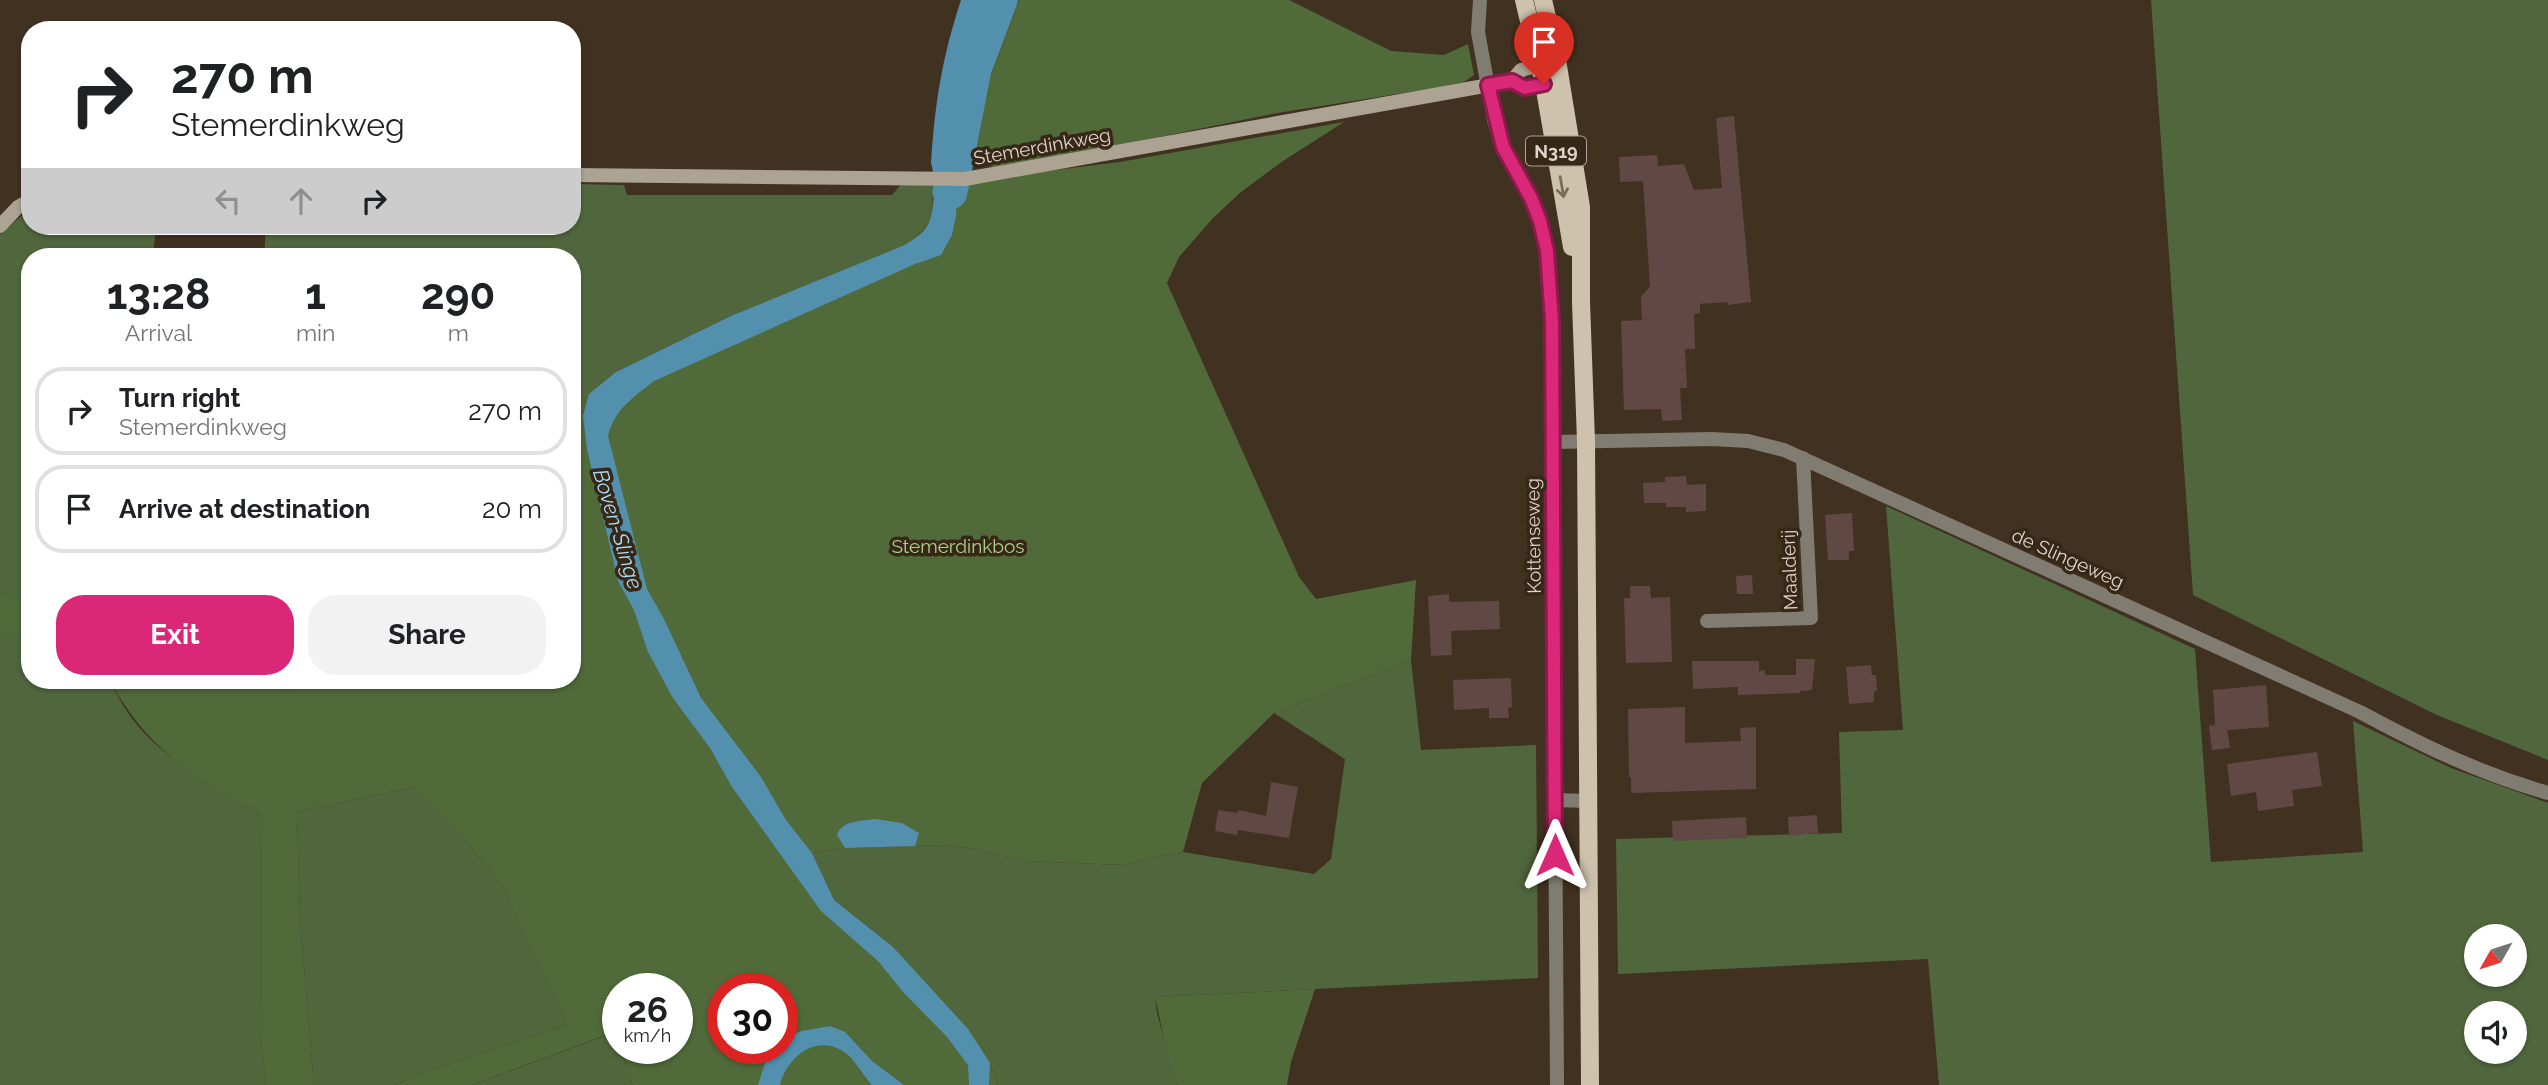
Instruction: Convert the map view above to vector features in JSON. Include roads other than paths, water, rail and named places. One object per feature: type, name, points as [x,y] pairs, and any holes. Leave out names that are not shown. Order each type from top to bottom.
[{"type":"main road","name":"N319","points":[[1524,0],[1548,62]]},
{"type":"main road","name":"N319","points":[[1543,0],[1548,62],[1581,302],[1586,441],[1590,1085]]},
{"type":"street","name":"Kottenseweg","points":[[1480,0],[1478,32],[1488,85],[1503,147],[1531,198],[1540,221],[1547,251],[1552,321],[1557,1085]]},
{"type":"street","name":"Stemerdinkweg","points":[[1512,81],[1521,70],[1548,62]]},
{"type":"street","name":"Stemerdinkweg","points":[[581,175],[965,179],[1512,81],[1525,88],[1552,83]]},
{"type":"street","points":[[0,226],[21,205]]},
{"type":"street","name":"de Slingeweg","points":[[1553,442],[1712,439],[1748,441],[1784,450],[2360,712],[2426,748],[2501,779],[2548,793]]},
{"type":"street","name":"Maalderij","points":[[1707,621],[1811,618],[1803,458]]},
{"type":"street","points":[[1556,800],[1588,801]]},
{"type":"water","points":[[961,0],[987,0],[970,50],[961,97],[956,216],[952,235],[941,255],[915,264],[654,381],[620,411],[608,436],[647,589],[701,698],[761,777],[786,820],[812,853],[834,900],[893,947],[968,1029],[990,1063],[989,1085],[969,1085],[968,1065],[947,1037],[903,992],[879,962],[821,911],[732,787],[710,748],[673,698],[648,652],[634,610],[618,581],[587,449],[583,416],[589,394],[616,372],[733,315],[905,245],[924,231],[931,217],[934,198],[931,163],[937,100],[944,61]]},
{"type":"water","points":[[875,819],[902,823],[919,833],[915,846],[845,848],[837,835],[843,826]]},
{"type":"water","points":[[830,1026],[845,1032],[872,1061],[904,1085],[872,1085],[847,1054],[832,1046],[812,1047],[798,1056],[798,1033]]},
{"type":"water","points":[[765,1064],[790,1064],[780,1085],[758,1085]]},
{"type":"waterway","name":"Boven-Slinge","points":[[950,192],[974,69],[1000,0]]},
{"type":"park label","name":"Stemerdinkbos","points":[[958,546]]}]
